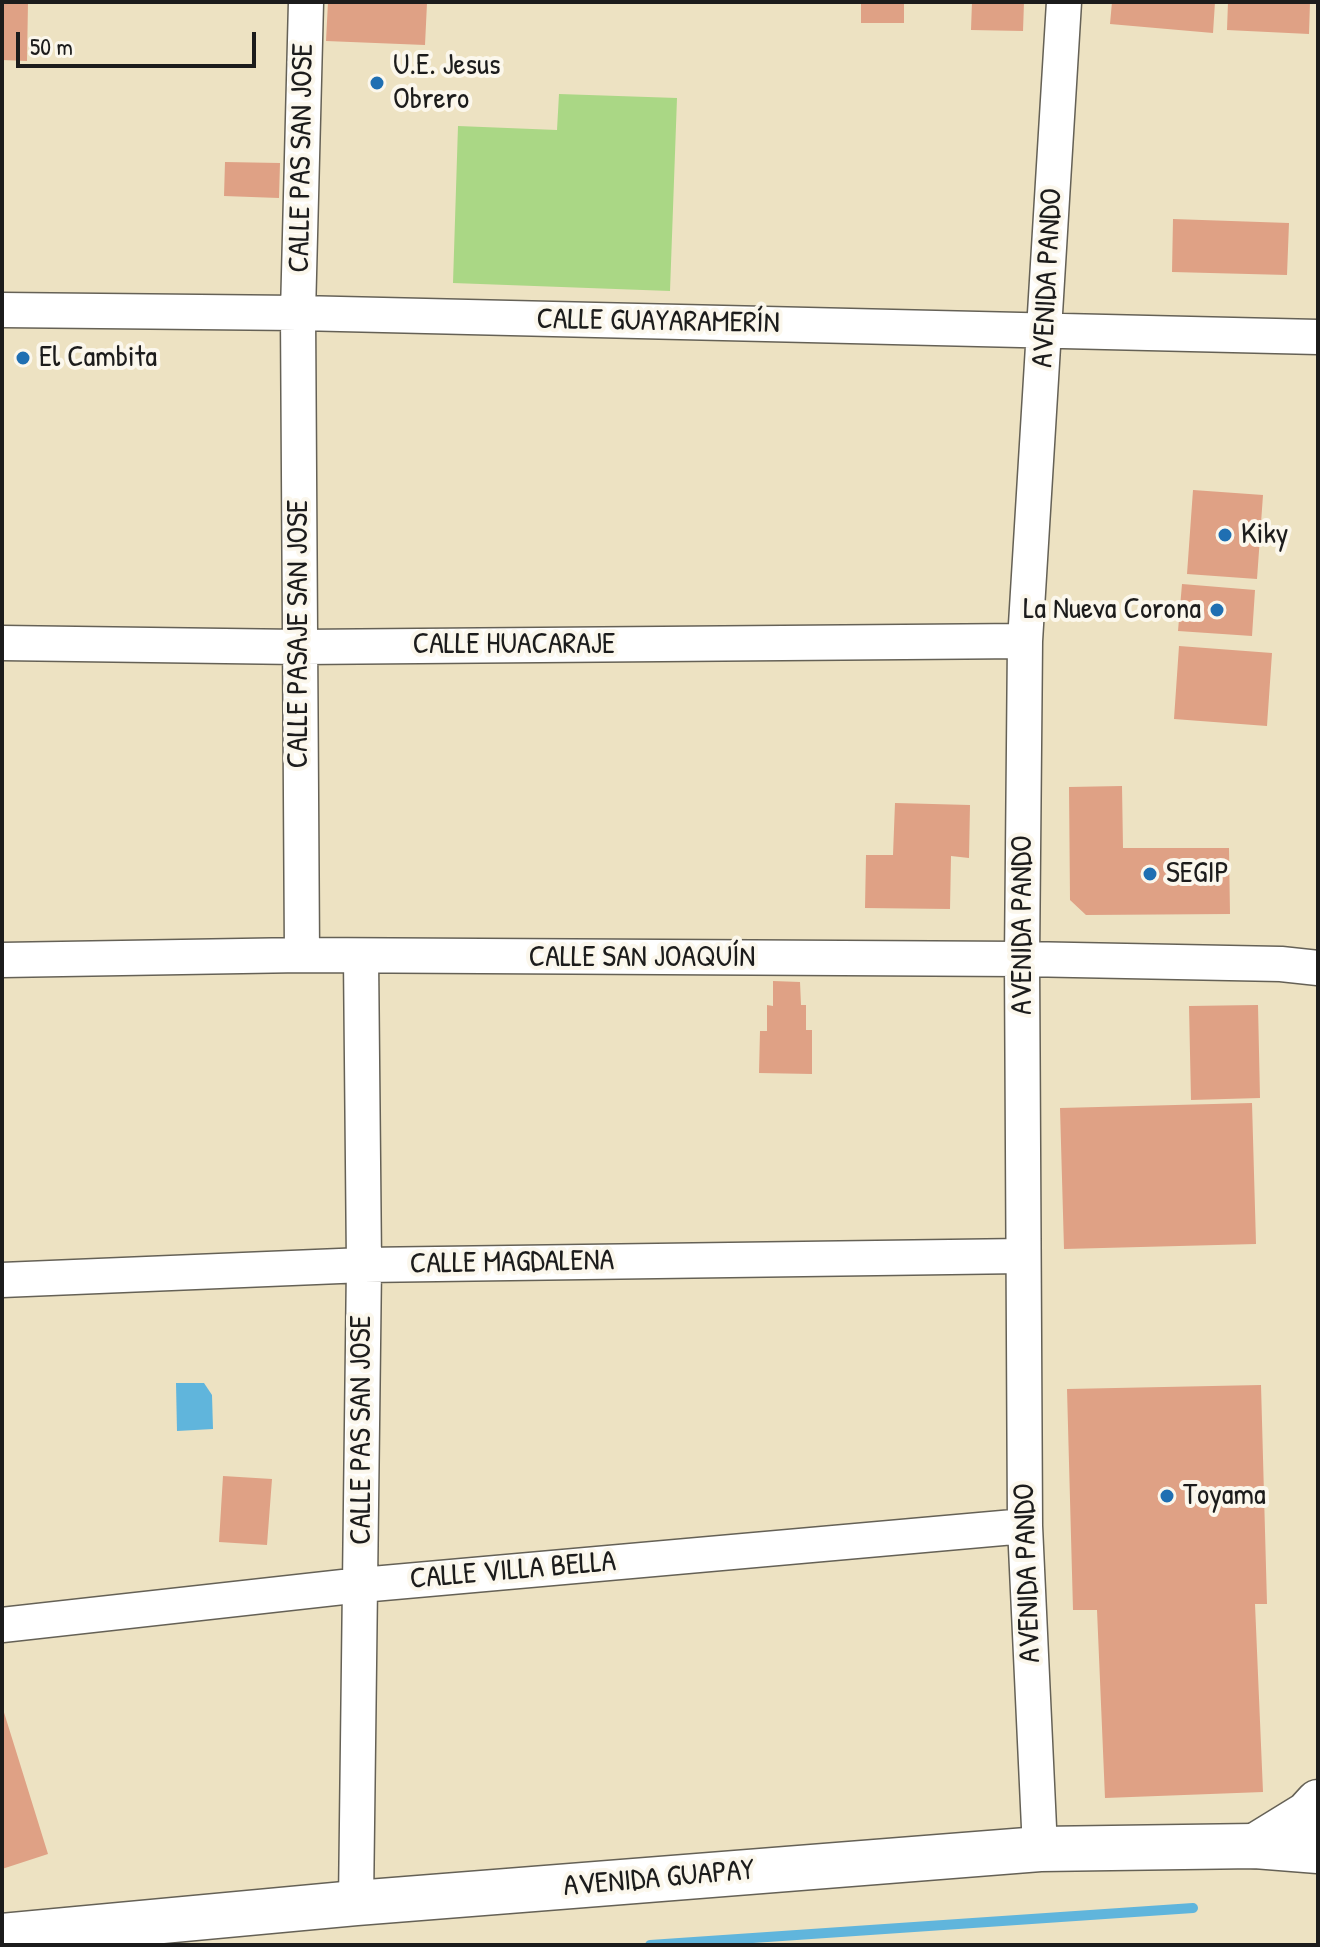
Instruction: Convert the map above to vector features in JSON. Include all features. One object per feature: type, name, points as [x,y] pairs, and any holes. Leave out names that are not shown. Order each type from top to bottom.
[{"type":"main road","points":[[1255,1846],[1307,1814],[1318,1802]]},
{"type":"main road","name":"AVENIDA GUAPAY","points":[[2,1936],[356,1903],[1040,1849],[1255,1846],[1318,1851]]},
{"type":"street","name":"CALLE PAS SAN JOSE","points":[[298,313],[306,2]]},
{"type":"street","name":"AVENIDA PANDO","points":[[1040,1849],[1025,1526],[1022,959],[1025,641],[1064,2]]},
{"type":"street","name":"CALLE GUAYARAMERÍN","points":[[2,310],[298,313],[1317,338]]},
{"type":"street","name":"CALLE PASAJE SAN JOSE","points":[[298,313],[302,955]]},
{"type":"street","name":"CALLE HUACARAJE","points":[[2,643],[299,647],[1025,641]]},
{"type":"street","name":"CALLE SAN JOAQUÍN","points":[[1281,964],[1318,946]]},
{"type":"street","name":"CALLE SAN JOAQUÍN","points":[[2,960],[302,955],[1022,959],[1281,964],[1318,968]]},
{"type":"street","name":"CALLE PAS SAN JOSE","points":[[356,1903],[364,1265],[361,957]]},
{"type":"street","name":"CALLE MAGDALENA","points":[[2,1280],[364,1265],[1023,1256]]},
{"type":"street","name":"CALLE VILLA BELLA","points":[[2,1625],[361,1585],[1025,1526]]},
{"type":"green space","points":[[559,94],[677,98],[670,291],[453,283],[458,126],[557,130]]},
{"type":"water","points":[[176,1383],[204,1383],[212,1395],[213,1429],[177,1431]]},
{"type":"building","points":[[2,2],[28,2],[27,61],[2,60]]},
{"type":"building","points":[[328,2],[427,3],[425,45],[326,41]]},
{"type":"building","points":[[861,2],[904,2],[904,23],[861,23]]},
{"type":"building","points":[[972,2],[1024,2],[1023,31],[971,30]]},
{"type":"building","points":[[1112,2],[1215,2],[1213,33],[1110,24]]},
{"type":"building","points":[[1228,2],[1310,2],[1309,34],[1227,30]]},
{"type":"building","points":[[225,162],[280,163],[279,198],[224,196]]},
{"type":"building","points":[[1173,219],[1289,223],[1287,275],[1172,272]]},
{"type":"building","name":"Kiky","points":[[1193,490],[1263,495],[1257,579],[1187,574]]},
{"type":"building","name":"La Nueva Corona","points":[[1182,584],[1255,590],[1252,636],[1178,631]]},
{"type":"building","points":[[1179,646],[1272,653],[1267,726],[1174,719]]},
{"type":"building","name":"SEGIP","points":[[1122,786],[1123,848],[1229,848],[1230,914],[1086,915],[1070,900],[1069,787]]},
{"type":"building","points":[[895,803],[970,805],[969,858],[951,856],[950,909],[865,908],[866,855],[893,855]]},
{"type":"building","points":[[773,981],[800,982],[801,1005],[806,1005],[806,1030],[812,1030],[812,1074],[759,1073],[760,1031],[767,1031],[767,1005],[773,1006]]},
{"type":"building","points":[[1258,1005],[1260,1098],[1191,1100],[1189,1006]]},
{"type":"building","points":[[1252,1103],[1256,1244],[1064,1249],[1060,1108]]},
{"type":"building","points":[[1261,1385],[1267,1604],[1255,1604],[1263,1792],[1105,1798],[1097,1610],[1073,1610],[1067,1389]]},
{"type":"building","points":[[223,1476],[272,1479],[267,1545],[219,1542]]},
{"type":"building","points":[[2,1706],[48,1854],[2,1869]]},
{"type":"waterway","points":[[650,1945],[1193,1908]]},
{"type":"place","name":"U.E. Jesus Obrero","points":[[377,83]]},
{"type":"place","name":"El Cambita","points":[[23,358]]},
{"type":"place","name":"Kiky","points":[[1225,535]]},
{"type":"place","name":"La Nueva Corona","points":[[1217,610]]},
{"type":"place","name":"SEGIP","points":[[1150,874]]},
{"type":"place","name":"Toyama","points":[[1167,1496]]}]
